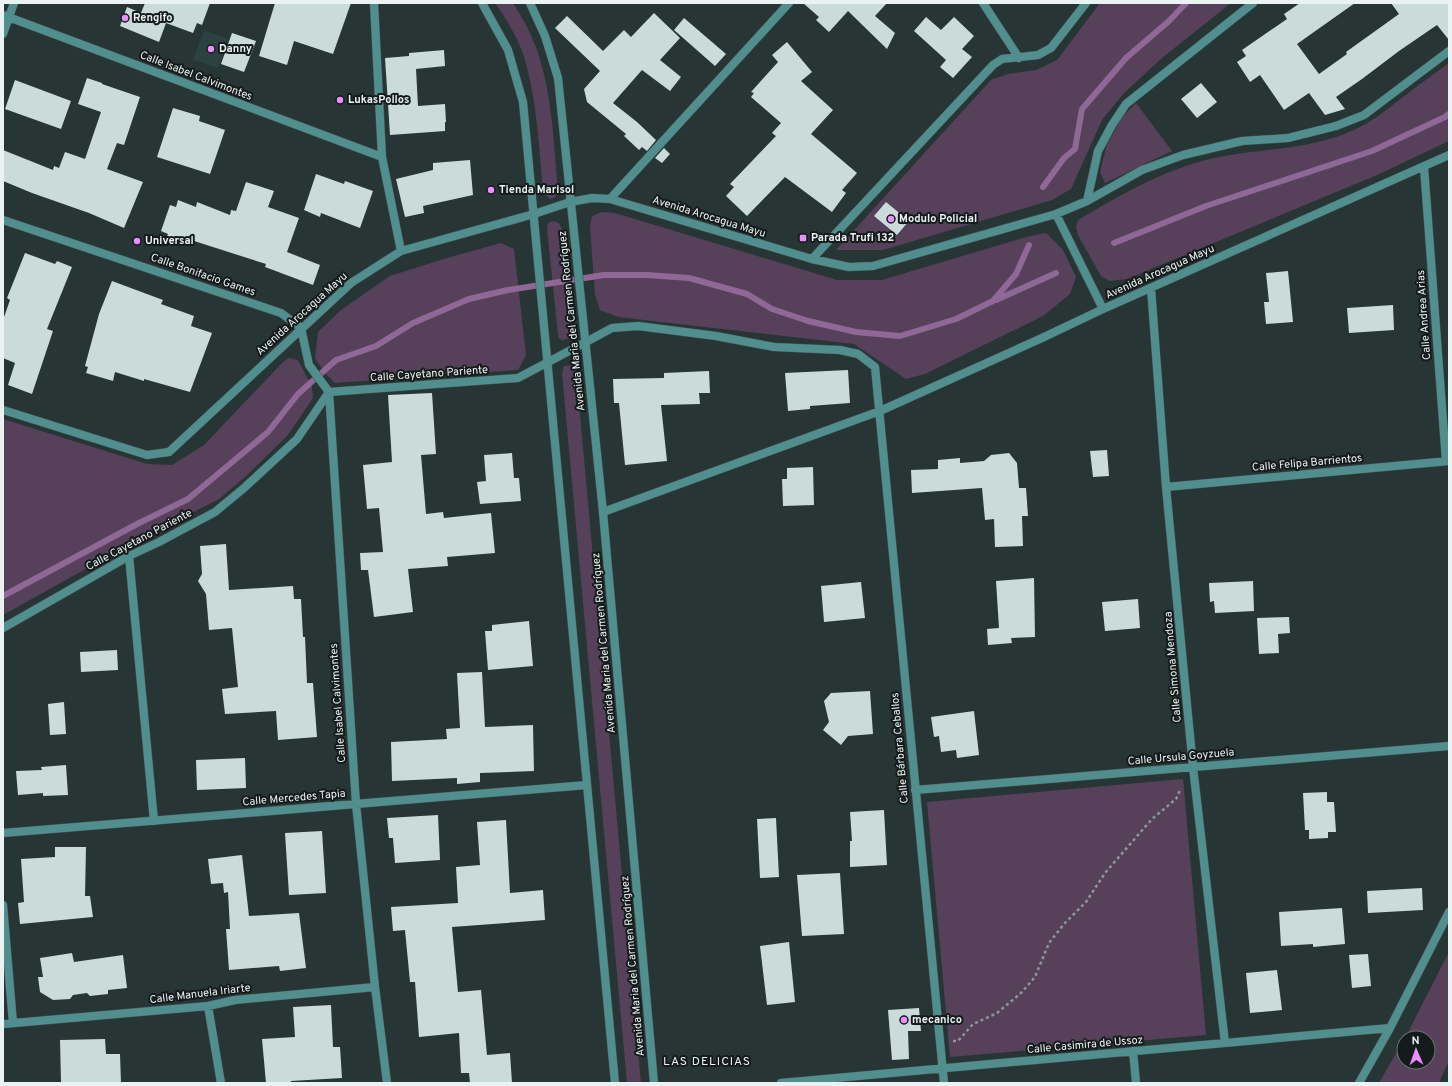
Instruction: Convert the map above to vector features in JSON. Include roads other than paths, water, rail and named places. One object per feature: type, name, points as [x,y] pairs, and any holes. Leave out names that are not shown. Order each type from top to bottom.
[{"type":"street","points":[[3,34],[6,16],[14,3]]},
{"type":"street","points":[[374,3],[382,157],[401,251]]},
{"type":"street","points":[[482,3],[508,50],[523,102],[615,1083]]},
{"type":"street","name":"Avenida Maria del Carmen Rodríguez","points":[[530,3],[544,36],[558,78],[603,512],[654,1083]]},
{"type":"street","points":[[610,199],[789,3]]},
{"type":"street","points":[[983,3],[1019,58]]},
{"type":"street","points":[[812,259],[993,65],[1002,59],[1038,55],[1051,48],[1086,3]]},
{"type":"street","points":[[1086,201],[1098,151],[1112,125],[1126,104],[1253,3]]},
{"type":"street","name":"Calle Isabel Calvimontes","points":[[6,16],[382,157]]},
{"type":"street","name":"Avenida Arocagua Mayu","points":[[3,410],[147,455],[168,452],[351,283],[401,251],[534,214],[570,202],[592,198],[610,199],[812,259],[849,267],[873,266],[1056,214],[1086,201],[1142,170],[1183,155],[1242,141],[1288,138],[1336,126],[1364,116],[1449,51]]},
{"type":"street","name":"Avenida Arocagua Mayu","points":[[603,512],[880,411],[1103,309],[1449,155]]},
{"type":"street","name":"Calle Andrea Arias","points":[[1424,167],[1448,461]]},
{"type":"street","points":[[1056,214],[1103,309]]},
{"type":"street","name":"Calle Bonifacio Games","points":[[3,220],[281,313],[301,328]]},
{"type":"street","name":"Calle Simona Mendoza","points":[[1151,288],[1166,487],[1193,767],[1225,1043]]},
{"type":"street","name":"Calle Cayetano Pariente","points":[[3,628],[129,556],[215,512],[244,488],[297,439],[329,392],[518,378],[612,328],[638,326],[716,336],[774,347],[840,350],[858,354],[875,367],[880,411]]},
{"type":"street","points":[[301,328],[309,365],[329,392]]},
{"type":"street","name":"Calle Isabel Calvimontes","points":[[329,392],[356,804],[375,987],[387,1083]]},
{"type":"street","name":"Calle Bárbara Ceballos","points":[[880,411],[944,1083]]},
{"type":"street","name":"Calle Felipa Barrientos","points":[[1166,487],[1448,461]]},
{"type":"street","points":[[129,556],[154,821]]},
{"type":"street","name":"Calle Ursula Goyzuela","points":[[915,790],[1449,746]]},
{"type":"street","name":"Calle Mercedes Tapia","points":[[3,833],[587,785]]},
{"type":"street","points":[[3,905],[13,1023]]},
{"type":"street","points":[[1359,1083],[1390,1028],[1449,912]]},
{"type":"street","name":"Calle Manuela Iriarte","points":[[3,1024],[208,1006],[235,1000],[375,987]]},
{"type":"street","points":[[208,1006],[220,1083]]},
{"type":"street","name":"Calle Casimira de Ussoz","points":[[781,1083],[1390,1028]]},
{"type":"street","points":[[1133,1051],[1136,1083]]},
{"type":"waterway","points":[[1043,187],[1064,158],[1075,149],[1082,109],[1126,58],[1169,21],[1186,3]]},
{"type":"waterway","points":[[1114,243],[1206,206],[1372,151],[1449,114]]},
{"type":"waterway","points":[[3,596],[139,523],[188,499],[268,432],[298,394],[336,360],[376,346],[413,323],[469,299],[508,290],[604,275],[647,275],[689,278],[747,294],[772,309],[808,321],[856,332],[900,336],[956,319],[993,301],[1016,274],[1029,245]]},
{"type":"waterway","points":[[996,300],[1056,273]]},
{"type":"place","name":"Rengifo","points":[[125,18]]},
{"type":"place","name":"Danny","points":[[211,49]]},
{"type":"place","name":"LukasPollos","points":[[340,100]]},
{"type":"place","name":"Tienda Marisol","points":[[491,190]]},
{"type":"place","name":"Modulo Policial","points":[[891,219]]},
{"type":"place","name":"Parada Trufi 132","points":[[803,238]]},
{"type":"place","name":"Universal","points":[[137,241]]},
{"type":"place","name":"mecanico","points":[[904,1020]]},
{"type":"district","name":"LAS DELICIAS","points":[[707,1062]]}]
